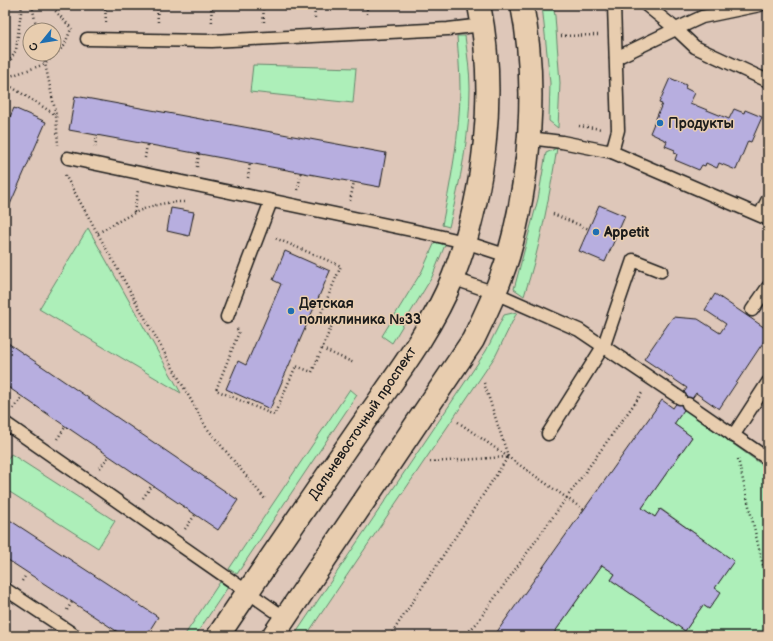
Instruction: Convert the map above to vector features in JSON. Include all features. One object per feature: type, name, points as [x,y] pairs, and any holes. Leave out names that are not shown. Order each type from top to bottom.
[{"type":"street","points":[[273,636],[473,340],[495,293],[508,256],[521,196],[529,138],[531,84],[526,23],[522,5]]},
{"type":"street","name":"Дальневосточный проспект","points":[[218,636],[434,316],[452,278],[465,242],[478,185],[486,133],[489,89],[481,15]]},
{"type":"lane","points":[[612,152],[618,130],[614,5]]},
{"type":"lane","points":[[646,5],[695,47],[768,81]]},
{"type":"lane","points":[[616,58],[702,17],[760,5]]},
{"type":"lane","points":[[86,39],[212,41],[448,29],[481,15]]},
{"type":"lane","points":[[529,138],[562,142],[612,152],[764,217],[768,199]]},
{"type":"lane","points":[[68,158],[465,242],[508,256]]},
{"type":"lane","points":[[227,317],[272,201]]},
{"type":"lane","points":[[548,434],[604,345],[633,260],[661,271]]},
{"type":"lane","points":[[452,278],[495,293],[579,330],[604,345],[768,459]]},
{"type":"lane","points":[[752,310],[768,287]]},
{"type":"lane","points":[[733,436],[768,382]]},
{"type":"lane","points":[[5,423],[286,618]]},
{"type":"lane","points":[[5,589],[76,636]]},
{"type":"path","points":[[5,70],[16,50],[22,5]]},
{"type":"path","points":[[32,5],[35,22]]},
{"type":"path","points":[[50,5],[71,29],[81,29],[86,39]]},
{"type":"path","points":[[5,78],[45,64],[64,46],[71,29]]},
{"type":"path","points":[[561,36],[614,34]]},
{"type":"path","points":[[45,64],[56,115],[59,150]]},
{"type":"path","points":[[5,83],[56,115]]},
{"type":"path","points":[[571,125],[618,130]]},
{"type":"path","points":[[64,174],[206,427],[264,499]]},
{"type":"path","points":[[134,212],[142,174]]},
{"type":"path","points":[[98,234],[134,212],[168,201],[191,202]]},
{"type":"path","points":[[553,214],[589,228]]},
{"type":"path","points":[[227,317],[239,332],[216,390],[274,416],[296,366],[312,372],[332,325],[319,318],[341,266],[260,232]]},
{"type":"path","points":[[322,349],[354,363]]},
{"type":"path","points":[[464,636],[476,624],[653,379]]},
{"type":"path","points":[[484,383],[508,457]]},
{"type":"path","points":[[458,422],[584,510]]},
{"type":"path","points":[[733,436],[768,587]]},
{"type":"path","points":[[430,462],[508,457]]},
{"type":"path","points":[[390,636],[508,457]]},
{"type":"path","points":[[113,636],[116,631]]},
{"type":"green space","points":[[542,5],[553,5],[555,16],[560,83],[558,128],[549,121],[550,83]]},
{"type":"green space","points":[[457,36],[465,36],[470,75],[470,106],[464,158],[449,227],[442,225],[452,174],[460,105]]},
{"type":"green space","points":[[253,65],[356,68],[353,103],[250,92]]},
{"type":"green space","points":[[557,148],[544,223],[524,296],[514,289],[538,199],[546,153]]},
{"type":"green space","points":[[88,228],[181,393],[39,309]]},
{"type":"green space","points":[[435,242],[445,245],[432,277],[392,343],[382,336],[422,271]]},
{"type":"green space","points":[[517,312],[496,355],[306,636],[294,636],[486,351],[504,315]]},
{"type":"green space","points":[[350,389],[357,395],[237,574],[229,569]]},
{"type":"green space","points":[[684,409],[768,469],[768,636],[552,636],[602,565],[615,574],[611,580],[685,631],[703,605],[709,609],[715,588],[733,561],[661,509],[655,517],[642,508],[692,437],[674,424]]},
{"type":"green space","points":[[11,454],[115,521],[98,548],[5,489],[5,463]]},
{"type":"green space","points":[[220,582],[228,587],[195,636],[184,636]]},
{"type":"building","points":[[670,78],[686,85],[685,88],[695,93],[690,103],[729,119],[734,109],[744,113],[745,110],[762,117],[751,142],[748,141],[736,170],[719,163],[717,168],[706,163],[705,166],[702,165],[699,170],[675,160],[677,154],[674,153],[675,150],[665,146],[667,141],[650,133],[662,104],[659,103]]},
{"type":"building","points":[[75,96],[386,153],[380,187],[69,130]]},
{"type":"building","points":[[14,108],[46,122],[5,216],[5,128]]},
{"type":"building","points":[[599,205],[625,216],[605,262],[579,251]]},
{"type":"building","points":[[171,208],[194,212],[189,236],[167,231]]},
{"type":"building","name":"Детская поликлиника №33","points":[[285,251],[330,271],[270,409],[226,389],[238,361],[246,365],[281,284],[273,280]]},
{"type":"building","points":[[715,294],[768,330],[768,335],[719,409],[696,393],[674,424],[692,437],[642,508],[655,517],[660,509],[734,561],[715,588],[721,592],[709,609],[703,605],[685,631],[611,580],[615,574],[602,565],[552,636],[494,636],[662,400],[673,408],[687,388],[644,359],[673,317],[698,319],[720,333],[726,324],[705,310]]},
{"type":"building","points":[[5,341],[238,500],[218,530],[5,385]]},
{"type":"building","points":[[5,517],[158,617],[146,636],[124,636],[5,558]]},
{"type":"place","name":"Продукты","points":[[660,123]]},
{"type":"place","name":"Appetit","points":[[596,232]]},
{"type":"place","name":"Детская поликлиника №33","points":[[291,311]]}]
